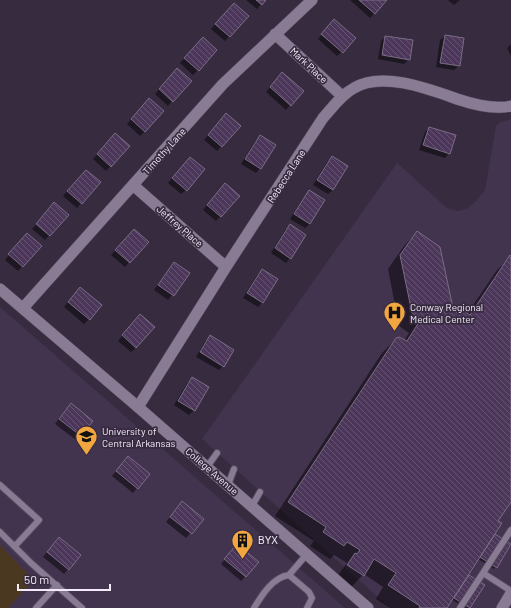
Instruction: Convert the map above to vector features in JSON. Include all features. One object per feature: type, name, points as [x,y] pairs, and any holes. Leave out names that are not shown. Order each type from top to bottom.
[{"type":"street","name":"Timothy Lane","points":[[23,308],[223,84],[312,0]]},
{"type":"street","name":"Mark Place","points":[[275,34],[342,96]]},
{"type":"street","name":"Rebecca Lane","points":[[138,407],[226,267],[323,118],[342,96],[355,87],[372,81],[399,82],[441,93],[476,105],[511,106]]},
{"type":"street","name":"Jeffrey Place","points":[[133,185],[226,267]]},
{"type":"street","name":"College Avenue","points":[[0,289],[228,485],[368,608]]},
{"type":"street","points":[[502,608],[511,592]]},
{"type":"lane","points":[[207,467],[217,453]]},
{"type":"lane","points":[[228,485],[234,469]]},
{"type":"lane","points":[[0,485],[39,520],[15,546]]},
{"type":"lane","points":[[252,506],[260,492]]},
{"type":"lane","points":[[460,608],[511,530]]},
{"type":"lane","points":[[0,532],[31,563],[82,608]]},
{"type":"lane","points":[[254,608],[277,579],[289,575],[307,554]]},
{"type":"lane","points":[[483,573],[511,592]]},
{"type":"lane","points":[[289,575],[309,592],[312,598],[307,608]]},
{"type":"lane","points":[[36,608],[57,585]]},
{"type":"shaded area","name":"Conway Regional Medical Center","points":[[511,119],[511,608],[390,608],[202,439],[397,163],[447,208],[457,211],[467,209],[485,190],[496,126],[499,123]]},
{"type":"shaded area","name":"University of Central Arkansas","points":[[0,307],[345,608],[0,608]]},
{"type":"shaded area","points":[[0,545],[34,580],[8,608],[0,608]]},
{"type":"building","points":[[256,0],[266,0],[262,5]]},
{"type":"building","points":[[359,0],[387,0],[375,14]]},
{"type":"building","points":[[234,3],[249,16],[230,37],[215,24]]},
{"type":"building","points":[[334,19],[356,38],[343,53],[321,34]]},
{"type":"building","points":[[445,35],[464,38],[460,66],[440,63]]},
{"type":"building","points":[[385,36],[413,40],[410,60],[382,55]]},
{"type":"building","points":[[203,37],[217,50],[199,71],[184,58]]},
{"type":"building","points":[[177,68],[192,81],[173,102],[159,89]]},
{"type":"building","points":[[282,72],[304,91],[291,106],[270,87]]},
{"type":"building","points":[[149,98],[164,111],[145,132],[131,119]]},
{"type":"building","points":[[226,113],[241,126],[222,147],[208,135]]},
{"type":"building","points":[[429,127],[456,135],[450,154],[423,145]]},
{"type":"building","points":[[115,133],[130,146],[111,167],[97,154]]},
{"type":"building","points":[[260,135],[276,145],[261,169],[245,159]]},
{"type":"building","points":[[332,156],[348,166],[333,190],[317,180]]},
{"type":"building","points":[[190,157],[205,169],[187,191],[172,178]]},
{"type":"building","points":[[86,170],[101,182],[82,204],[67,191]]},
{"type":"building","points":[[225,183],[240,196],[221,217],[207,205]]},
{"type":"building","points":[[309,190],[325,200],[310,224],[294,214]]},
{"type":"building","points":[[54,202],[69,215],[50,236],[36,224]]},
{"type":"building","points":[[290,224],[306,235],[291,259],[275,248]]},
{"type":"building","points":[[134,229],[149,242],[130,263],[115,250]]},
{"type":"building","points":[[417,231],[440,247],[453,308],[458,307],[470,315],[510,255],[511,256],[511,502],[498,521],[502,523],[447,608],[419,608],[420,606],[388,585],[396,573],[374,559],[364,576],[347,565],[355,553],[357,554],[360,550],[347,542],[344,546],[323,532],[326,527],[288,502],[396,338],[399,337],[407,341],[421,319],[412,313],[400,255]]},
{"type":"building","points":[[27,233],[42,246],[23,267],[8,254]]},
{"type":"building","points":[[174,262],[190,273],[174,296],[158,285]]},
{"type":"building","points":[[262,269],[278,279],[263,303],[247,293]]},
{"type":"building","points":[[80,287],[102,305],[90,320],[68,302]]},
{"type":"building","points":[[140,314],[155,327],[136,348],[122,335]]},
{"type":"building","points":[[210,335],[234,350],[224,367],[200,352]]},
{"type":"building","points":[[192,377],[209,387],[195,411],[178,401]]},
{"type":"building","points":[[71,403],[93,421],[81,436],[59,419]]},
{"type":"building","points":[[128,456],[150,474],[138,489],[116,471]]},
{"type":"building","points":[[182,501],[204,519],[192,534],[170,517]]},
{"type":"building","points":[[495,534],[511,544],[497,568],[480,557]]},
{"type":"building","points":[[59,537],[81,555],[69,570],[47,552]]},
{"type":"building","name":"ΒΥΧ","points":[[237,544],[259,562],[246,577],[224,559]]},
{"type":"building","points":[[469,575],[485,585],[470,608],[454,598]]},
{"type":"place","name":"Conway Regional Medical Center","points":[[394,332]]},
{"type":"place","name":"University of Central Arkansas","points":[[86,456]]},
{"type":"place","name":"ΒΥΧ","points":[[242,560]]}]
